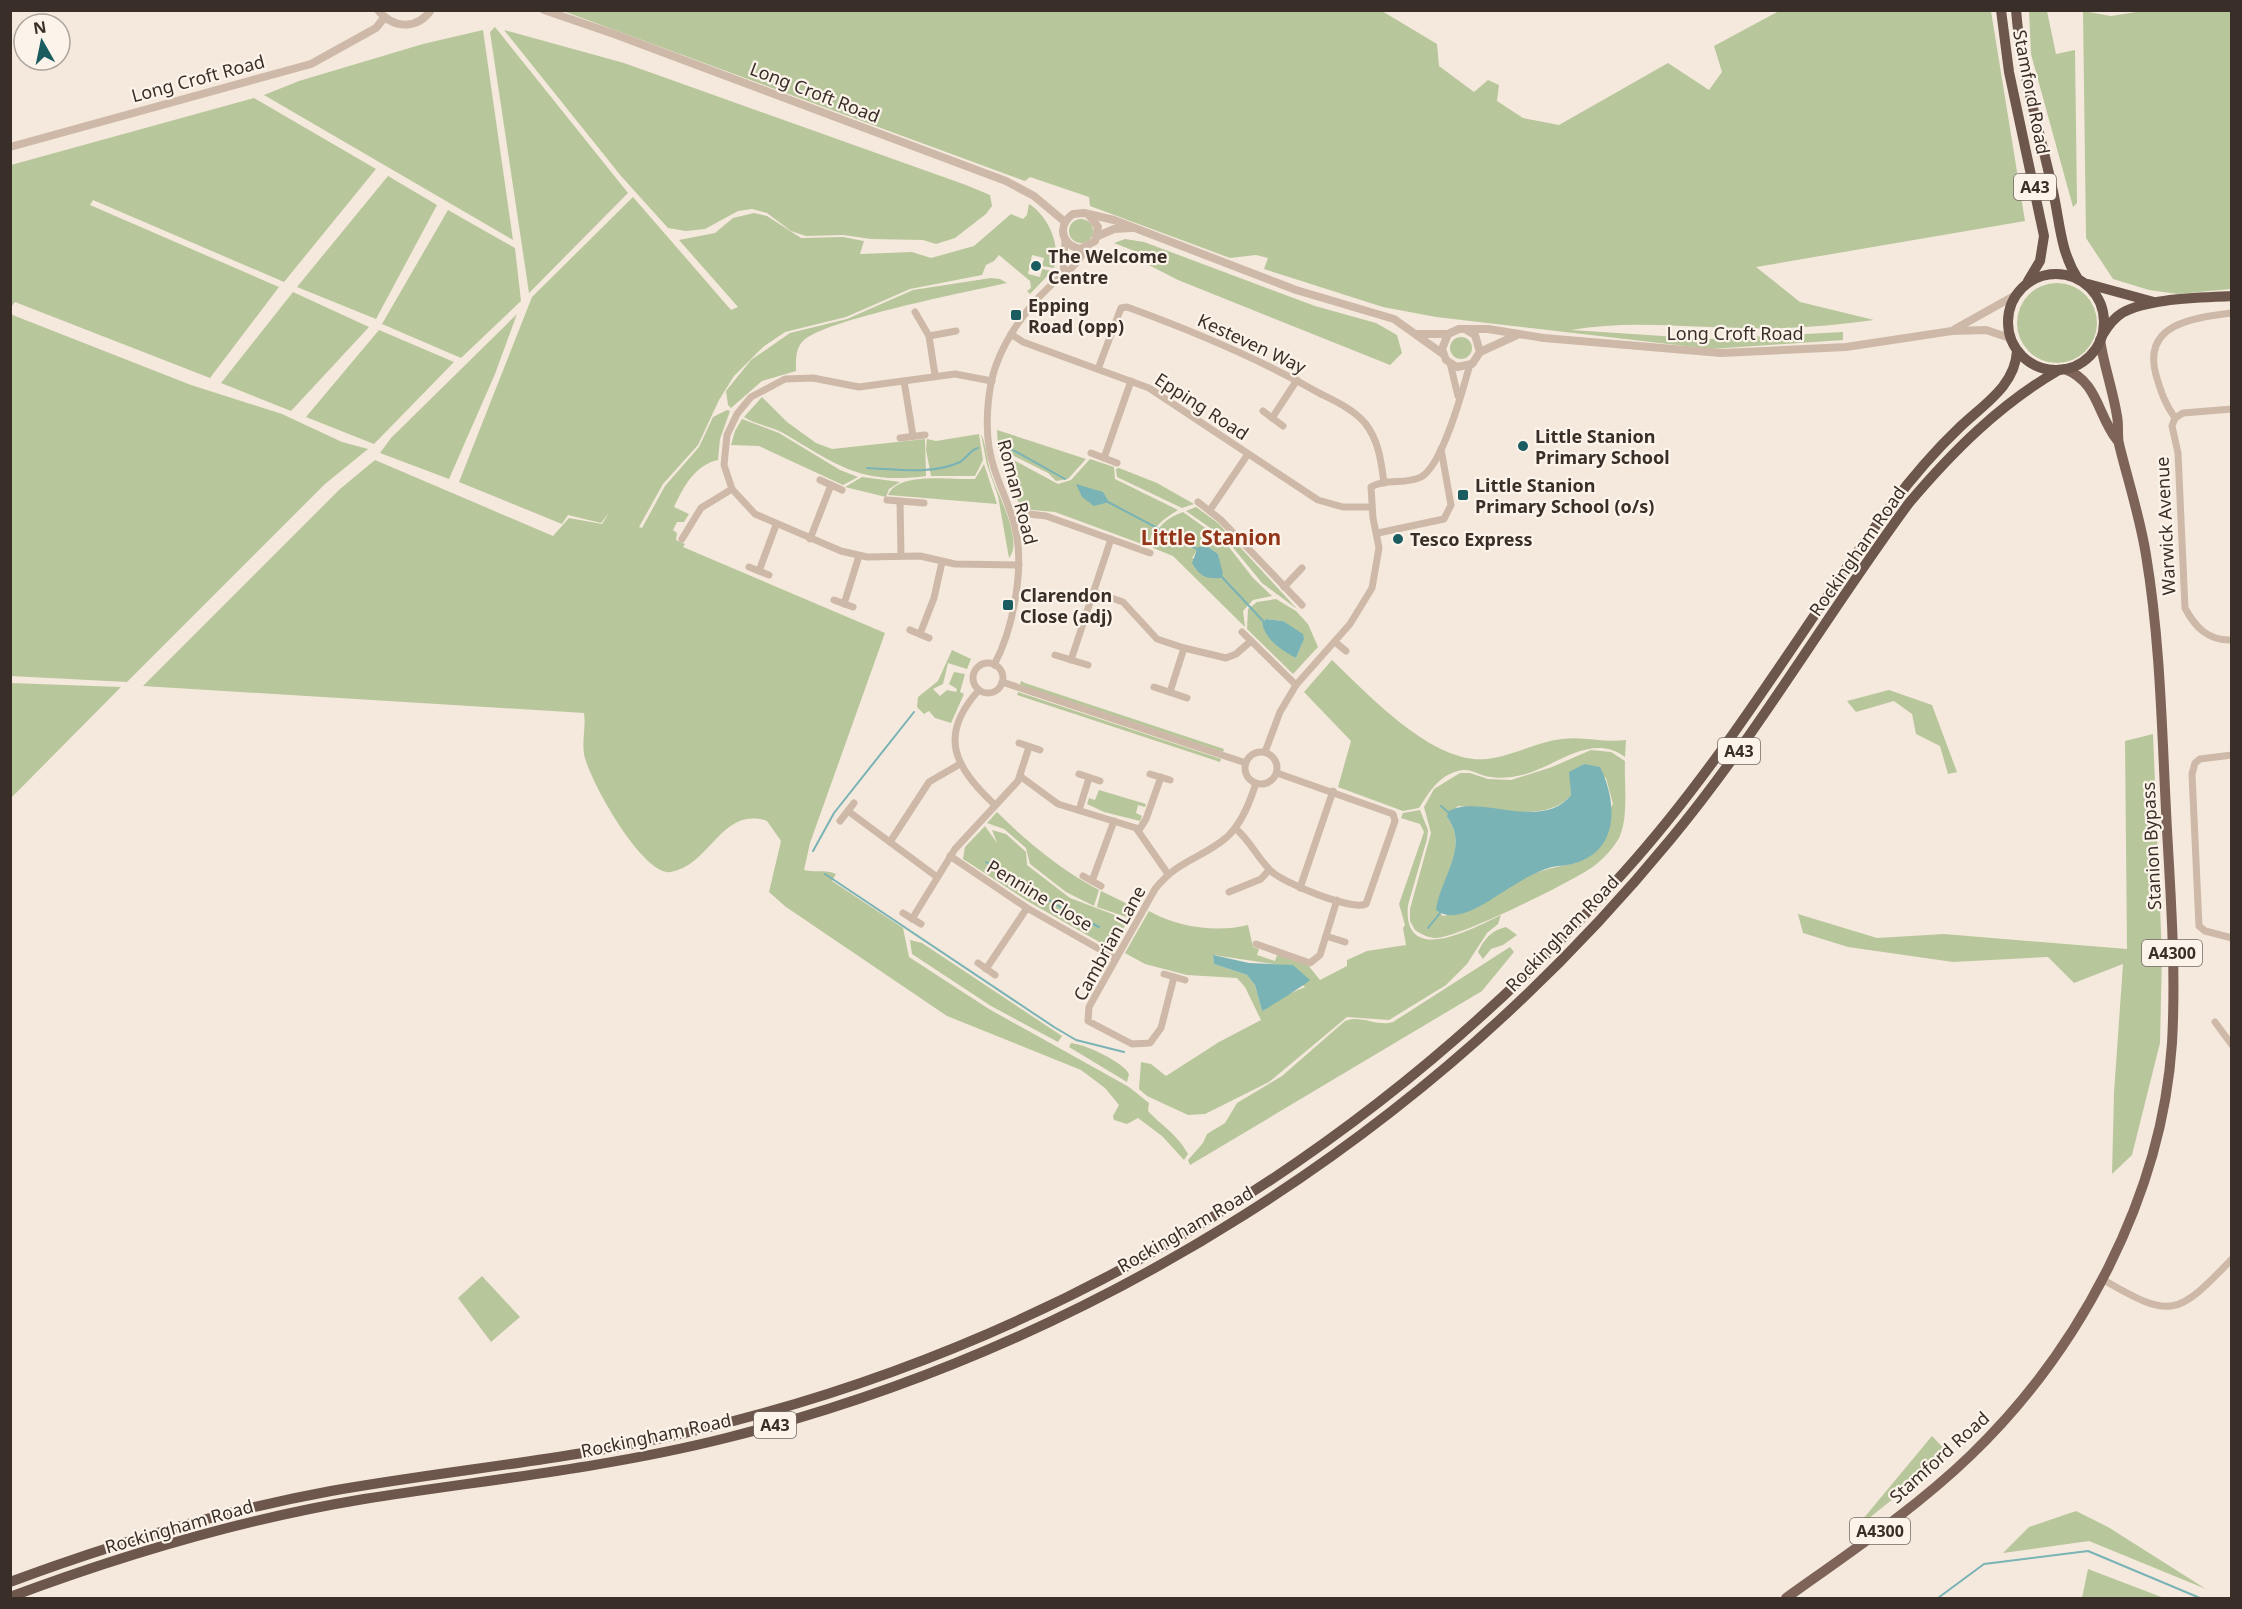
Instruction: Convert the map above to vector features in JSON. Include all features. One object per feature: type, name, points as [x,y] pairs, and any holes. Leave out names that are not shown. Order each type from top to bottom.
[{"type":"highway","name":"Stamford Road","points":[[2001,10],[2011,81],[2044,236],[2040,261],[2028,282]]},
{"type":"highway","name":"Stamford Road","points":[[2016,10],[2027,86],[2054,196],[2065,254],[2082,281]]},
{"type":"highway","points":[[2158,303],[2058,273],[2037,277],[2028,282],[2014,296],[2008,312],[2010,338],[2017,351],[2036,366],[2062,370],[2086,359],[2122,313],[2158,303],[2232,296]]},
{"type":"highway","points":[[2082,281],[2099,300],[2104,322],[2102,337]]},
{"type":"highway","name":"Rockingham Road","points":[[10,1582],[128,1541],[256,1507],[361,1486],[625,1446],[725,1424],[832,1393],[954,1349],[1048,1307],[1145,1257],[1210,1220],[1296,1165],[1381,1102],[1477,1022],[1565,937],[1626,870],[1690,793],[1900,494],[1946,441],[2010,379],[2016,365],[2017,351]]},
{"type":"highway","name":"Rockingham Road","points":[[10,1597],[134,1554],[281,1515],[361,1500],[628,1460],[728,1437],[814,1413],[892,1388],[1010,1340],[1100,1298],[1207,1239],[1305,1175],[1389,1114],[1495,1025],[1579,943],[1668,842],[1733,760],[1909,503],[1935,472],[2020,394],[2062,370]]},
{"type":"main road","name":"A4300","points":[[2102,337],[2118,421],[2117,440]]},
{"type":"main road","name":"A4300","points":[[2062,370],[2079,375],[2087,382],[2106,426],[2117,440]]},
{"type":"main road","name":"Stanion Bypass","points":[[2102,1279],[2144,1181],[2158,1128],[2172,1045],[2173,927],[2153,617],[2141,523],[2117,440]]},
{"type":"main road","name":"Stamford Road","points":[[1786,1599],[1897,1518],[1977,1449],[2001,1424],[2049,1364],[2076,1326],[2102,1279]]},
{"type":"street","points":[[378,10],[384,18],[404,26],[423,20],[431,10]]},
{"type":"street","name":"Long Croft Road","points":[[544,10],[615,34],[1006,181],[1034,196],[1065,222]]},
{"type":"street","name":"Long Croft Road","points":[[10,147],[311,64],[376,28],[384,18]]},
{"type":"street","points":[[1063,275],[1065,222],[1079,213],[1114,220],[1296,290],[1394,319],[1443,354],[1450,363],[1457,367],[1470,364]]},
{"type":"street","points":[[1089,215],[1098,227],[1098,236]]},
{"type":"street","points":[[1065,240],[1075,248],[1086,248],[1098,236],[1114,229],[1131,228]]},
{"type":"street","name":"Roman Road","points":[[994,665],[1011,615],[1019,565],[1013,518],[990,453],[987,424],[992,381],[1011,334],[1026,312],[1063,275],[1077,265],[1086,248]]},
{"type":"street","name":"Long Croft Road","points":[[1952,331],[2014,296]]},
{"type":"street","name":"Kesteven Way","points":[[1098,369],[1119,310],[1124,307],[1202,335],[1297,380],[1363,421],[1377,445],[1384,483]]},
{"type":"street","points":[[915,312],[928,336],[935,375]]},
{"type":"street","points":[[2232,313],[2174,326],[2162,333],[2154,345],[2153,363],[2164,403],[2175,418],[2183,413],[2232,410]]},
{"type":"street","points":[[1417,334],[1448,334],[1465,329],[1475,335],[1480,352]]},
{"type":"street","name":"Long Croft Road","points":[[1465,329],[1488,329],[1517,335],[1680,351],[1762,353],[1876,344],[1952,331],[1986,330],[2010,338]]},
{"type":"street","points":[[928,336],[956,331]]},
{"type":"street","name":"Epping Road","points":[[1011,334],[1023,342],[1149,388],[1325,503],[1343,507],[1371,507]]},
{"type":"street","points":[[1443,354],[1443,344],[1448,334]]},
{"type":"street","points":[[1265,752],[1280,712],[1296,685],[1335,642],[1364,605],[1372,588],[1379,553],[1371,507],[1371,487],[1421,477],[1435,461],[1441,449],[1470,364],[1480,352],[1517,335]]},
{"type":"street","points":[[1450,363],[1458,396]]},
{"type":"street","points":[[992,381],[955,374],[860,387],[813,378],[785,379],[751,397],[737,414],[727,435],[724,465],[732,489],[749,510],[776,525],[859,556],[901,555],[942,562],[1019,565]]},
{"type":"street","points":[[1272,418],[1297,380]]},
{"type":"street","points":[[904,381],[913,436]]},
{"type":"street","points":[[1104,458],[1131,381]]},
{"type":"street","points":[[1263,411],[1283,426]]},
{"type":"street","name":"Warwick Avenue","points":[[2175,418],[2172,426],[2178,453],[2185,608],[2193,623],[2206,634],[2220,641],[2232,640]]},
{"type":"street","points":[[900,438],[925,435]]},
{"type":"street","points":[[1377,533],[1444,519],[1451,505],[1441,449]]},
{"type":"street","points":[[1091,453],[1117,463]]},
{"type":"street","points":[[1210,510],[1248,454]]},
{"type":"street","points":[[820,480],[842,490]]},
{"type":"street","points":[[810,539],[831,485]]},
{"type":"street","points":[[682,539],[701,507],[732,489]]},
{"type":"street","points":[[887,500],[924,503]]},
{"type":"street","points":[[900,501],[901,555]]},
{"type":"street","points":[[1198,502],[1210,510],[1302,605]]},
{"type":"street","points":[[1013,518],[1029,514],[1046,516],[1150,553]]},
{"type":"street","points":[[759,571],[776,525]]},
{"type":"street","points":[[676,526],[686,531]]},
{"type":"street","points":[[1071,660],[1111,539]]},
{"type":"street","points":[[844,604],[859,556]]},
{"type":"street","points":[[920,634],[934,598],[942,562]]},
{"type":"street","points":[[749,567],[768,575]]},
{"type":"street","points":[[1284,587],[1302,568]]},
{"type":"street","points":[[1094,592],[1123,602],[1157,639],[1184,648],[1226,658],[1236,654],[1251,641]]},
{"type":"street","points":[[834,600],[853,608]]},
{"type":"street","points":[[910,630],[929,638]]},
{"type":"street","points":[[1242,632],[1296,685]]},
{"type":"street","points":[[1335,642],[1346,651]]},
{"type":"street","points":[[1170,692],[1184,648]]},
{"type":"street","points":[[1056,655],[1088,665]]},
{"type":"street","points":[[984,664],[994,665],[1000,671],[1002,682],[992,692],[979,690],[974,683],[976,669],[984,664]]},
{"type":"street","points":[[1002,682],[1246,763]]},
{"type":"street","points":[[1154,687],[1187,698]]},
{"type":"street","points":[[979,690],[963,709],[955,742],[960,764],[970,781],[995,805]]},
{"type":"street","points":[[1019,743],[1040,750]]},
{"type":"street","points":[[912,919],[950,856],[1020,776],[1029,747]]},
{"type":"street","points":[[1265,752],[1274,758],[1277,773],[1266,783],[1256,783],[1246,773],[1246,763],[1255,753],[1265,752]]},
{"type":"street","points":[[2232,755],[2200,759],[2195,763],[2192,774],[2199,926],[2205,931],[2232,938]]},
{"type":"street","points":[[890,842],[928,782],[960,764]]},
{"type":"street","points":[[1234,828],[1246,838],[1269,870],[1279,878],[1300,888],[1337,900],[1359,906],[1366,904],[1395,821],[1391,813],[1277,773]]},
{"type":"street","points":[[1079,774],[1100,781]]},
{"type":"street","points":[[1150,774],[1170,780]]},
{"type":"street","points":[[1020,776],[1058,804],[1139,830],[1168,873]]},
{"type":"street","points":[[1139,830],[1146,819],[1161,777]]},
{"type":"street","points":[[1079,810],[1089,778]]},
{"type":"street","name":"Cambrian Lane","points":[[1174,977],[1158,1036],[1150,1043],[1132,1044],[1093,1025],[1086,1017],[1115,958],[1155,889],[1168,873],[1218,843],[1234,828],[1248,806],[1256,783]]},
{"type":"street","points":[[1300,888],[1333,791]]},
{"type":"street","points":[[840,821],[854,803]]},
{"type":"street","points":[[848,811],[937,877]]},
{"type":"street","points":[[1092,881],[1114,821]]},
{"type":"street","name":"Pennine Close","points":[[950,856],[1027,908],[1115,958]]},
{"type":"street","points":[[1229,892],[1261,879],[1269,870]]},
{"type":"street","points":[[1083,876],[1101,886]]},
{"type":"street","points":[[1256,944],[1310,963],[1320,955],[1337,900]]},
{"type":"street","points":[[986,969],[1027,908]]},
{"type":"street","points":[[903,914],[921,924]]},
{"type":"street","points":[[1326,936],[1345,942]]},
{"type":"street","points":[[978,963],[995,975]]},
{"type":"street","points":[[1164,974],[1185,980]]},
{"type":"street","points":[[2215,1022],[2232,1045]]},
{"type":"street","points":[[2102,1279],[2156,1307],[2177,1306],[2193,1298],[2232,1258]]},
{"type":"green space","points":[[563,11],[1382,11],[1437,44],[1439,66],[1474,92],[1488,80],[1499,85],[1497,101],[1523,118],[1559,125],[1668,63],[1709,90],[1722,72],[1714,46],[1779,11],[1991,11],[2025,221],[1756,267],[1800,302],[1874,320],[1791,328],[1613,325],[1571,330],[1709,339],[1843,332],[1843,340],[1711,349],[1436,317],[1383,307],[1264,269],[1268,258],[1256,255],[1230,258],[1090,206],[1089,197],[1030,177],[1025,181]]},
{"type":"green space","points":[[2029,11],[2047,11],[2056,54],[2075,50],[2077,203],[2073,207],[2031,54]]},
{"type":"green space","points":[[2083,11],[2111,16],[2142,11],[2231,11],[2231,289],[2178,294],[2149,290],[2113,279],[2086,238]]},
{"type":"green space","points":[[495,27],[628,193],[529,293],[490,32]]},
{"type":"green space","points":[[483,30],[513,240],[264,95],[299,81],[423,44]]},
{"type":"green space","points":[[504,30],[624,63],[966,185],[990,195],[992,206],[986,214],[955,238],[936,244],[923,240],[871,239],[843,235],[806,236],[791,231],[767,213],[752,209],[738,211],[705,229],[686,231],[668,228],[621,176]]},
{"type":"green space","points":[[254,98],[376,169],[284,282],[93,200],[90,205],[279,287],[210,378],[15,302],[11,307],[11,165]]},
{"type":"green space","points":[[388,176],[437,205],[376,319],[297,287]]},
{"type":"green space","points":[[633,197],[731,310],[738,307],[679,240],[715,233],[733,218],[754,213],[767,216],[801,238],[843,237],[864,241],[860,254],[912,252],[931,258],[974,246],[1011,214],[1023,219],[1027,215],[1029,204],[1048,224],[1056,250],[1054,268],[1042,266],[1044,258],[1032,255],[1028,274],[1040,277],[1042,269],[1052,271],[1030,294],[1027,291],[1031,288],[1030,281],[999,255],[986,265],[982,275],[910,289],[846,317],[785,332],[763,347],[734,376],[719,400],[698,445],[663,484],[639,527],[642,528],[665,486],[699,447],[713,417],[727,410],[730,411],[720,439],[718,460],[703,466],[691,478],[674,507],[689,514],[684,522],[677,522],[673,530],[677,533],[676,540],[685,544],[683,547],[885,633],[810,843],[804,870],[836,874],[832,881],[903,928],[909,957],[989,1009],[1129,1087],[1149,1103],[1148,1111],[1184,1147],[1188,1154],[1184,1160],[1162,1136],[1138,1118],[1127,1124],[1114,1120],[1113,1116],[1119,1105],[1105,1088],[1081,1070],[947,1016],[786,907],[769,892],[781,841],[767,821],[751,819],[738,822],[685,867],[671,872],[659,869],[646,859],[632,843],[618,824],[595,783],[584,754],[584,713],[143,686],[340,489],[375,460],[553,536],[569,518],[602,524],[609,513],[601,523],[568,515],[562,524],[459,482],[532,297]]},
{"type":"green space","points":[[448,210],[515,248],[521,301],[461,358],[382,324]]},
{"type":"green space","points":[[1081,219],[1090,222],[1093,231],[1090,240],[1081,243],[1072,240],[1069,231],[1072,222]]},
{"type":"green space","points":[[1125,239],[1144,242],[1315,306],[1376,323],[1397,335],[1402,353],[1390,365],[1178,280],[1135,258],[1136,255],[1147,256],[1114,243]]},
{"type":"green space","points":[[991,278],[1007,283],[899,307],[838,324],[816,333],[803,341],[799,348],[796,355],[796,371],[762,381],[731,408],[728,405],[726,391],[751,360],[790,333],[847,319],[913,290]]},
{"type":"green space","points":[[2057,283],[2072,286],[2085,295],[2094,308],[2097,323],[2094,338],[2085,351],[2072,360],[2057,363],[2042,360],[2029,351],[2020,338],[2017,323],[2020,308],[2029,295],[2042,286]]},
{"type":"green space","points":[[293,292],[369,327],[291,411],[221,383]]},
{"type":"green space","points":[[10,314],[191,385],[282,414],[342,442],[368,449],[325,484],[127,682],[11,676]]},
{"type":"green space","points":[[517,314],[495,374],[449,479],[380,453],[391,438]]},
{"type":"green space","points":[[379,330],[454,362],[374,444],[306,417]]},
{"type":"green space","points":[[1461,337],[1469,340],[1472,348],[1469,356],[1461,359],[1453,356],[1450,348],[1453,340]]},
{"type":"green space","points":[[762,397],[787,422],[816,443],[832,449],[925,439],[926,476],[903,478],[866,475],[834,463],[778,431],[744,417]]},
{"type":"green space","points":[[742,419],[779,433],[840,470],[858,477],[843,485],[759,446],[731,445]]},
{"type":"green space","points":[[997,430],[1086,459],[1068,479],[1056,481],[1048,473],[998,448]]},
{"type":"green space","points":[[979,434],[983,460],[975,476],[931,476],[926,450],[927,439],[936,441]]},
{"type":"green space","points":[[981,434],[991,474],[1011,529],[1013,550],[1009,558],[998,496],[987,465]]},
{"type":"green space","points":[[999,452],[1058,484],[1071,480],[1090,459],[1114,467],[1115,479],[1178,510],[1155,529],[1150,540],[1150,547],[1055,512],[1021,509]]},
{"type":"green space","points":[[984,464],[997,504],[888,495],[894,487],[914,480],[975,479]]},
{"type":"green space","points":[[1119,468],[1157,483],[1194,504],[1182,508],[1117,477],[1116,469]]},
{"type":"green space","points":[[862,477],[900,482],[889,489],[886,497],[845,487]]},
{"type":"green space","points":[[1196,507],[1218,523],[1297,609],[1262,583],[1226,539],[1186,511]]},
{"type":"green space","points":[[1183,512],[1225,542],[1253,578],[1272,596],[1253,600],[1243,611],[1245,627],[1173,556],[1153,548],[1158,530],[1177,514]],"holes":[[[1207,546],[1218,554],[1221,570],[1192,558],[1196,552]]]},
{"type":"green space","points":[[1276,599],[1296,611],[1308,624],[1318,647],[1293,674],[1247,629],[1248,609],[1257,602]],"holes":[[[1266,619],[1283,621],[1302,644],[1296,658],[1269,637],[1262,623]]]},
{"type":"green space","points":[[952,650],[971,659],[967,669],[948,663],[943,684],[933,689],[940,696],[947,690],[956,692],[957,689],[949,684],[954,672],[965,674],[960,692],[964,694],[951,723],[935,718],[929,711],[924,714],[917,707],[918,697],[938,681]]},
{"type":"green space","points":[[1332,660],[1403,724],[1445,751],[1466,758],[1487,759],[1543,743],[1578,738],[1626,740],[1625,757],[1613,750],[1588,749],[1526,774],[1505,778],[1495,778],[1462,770],[1451,773],[1440,781],[1419,808],[1403,811],[1338,787],[1351,741],[1304,692]]},
{"type":"green space","points":[[1021,681],[1224,749],[1223,752],[1023,686],[1020,684]]},
{"type":"green space","points":[[10,683],[121,687],[11,798]]},
{"type":"green space","points":[[1889,690],[1932,705],[1957,772],[1948,774],[1940,746],[1916,734],[1912,714],[1894,701],[1856,712],[1847,701]]},
{"type":"green space","points":[[1018,692],[1221,759],[1220,762],[1017,695]]},
{"type":"green space","points":[[2153,734],[2162,956],[2160,1043],[2132,1155],[2112,1174],[2114,1093],[2123,964],[2074,983],[2048,957],[1953,962],[1848,947],[1803,933],[1798,914],[1877,938],[1944,934],[2127,949],[2125,741]]},
{"type":"green space","points":[[1591,750],[1611,752],[1625,761],[1624,820],[1619,838],[1611,850],[1594,866],[1564,884],[1467,929],[1436,938],[1427,937],[1415,930],[1410,921],[1410,909],[1431,833],[1424,807],[1434,789],[1460,773],[1470,773],[1488,779],[1511,780],[1552,767]],"holes":[[[1584,764],[1606,778],[1613,804],[1575,863],[1528,876],[1466,910],[1443,916],[1437,910],[1455,852],[1456,840],[1447,817],[1458,806],[1534,812],[1561,804],[1571,795],[1570,772]]]},
{"type":"green space","points":[[1099,790],[1146,804],[1145,807],[1138,805],[1136,813],[1142,816],[1140,821],[1104,812],[1087,804],[1089,798],[1095,800]]},
{"type":"green space","points":[[1420,810],[1428,830],[1408,905],[1409,924],[1416,935],[1428,939],[1442,939],[1474,928],[1501,915],[1498,924],[1487,933],[1467,964],[1446,985],[1389,1020],[1347,1017],[1269,1082],[1205,1114],[1188,1115],[1147,1096],[1139,1089],[1141,1062],[1151,1064],[1166,1076],[1219,1042],[1261,1020],[1245,987],[1237,978],[1187,975],[1145,964],[1125,953],[1149,911],[1184,925],[1197,927],[1223,928],[1248,925],[1253,947],[1259,949],[1257,955],[1275,961],[1277,955],[1308,965],[1320,980],[1347,966],[1347,960],[1367,951],[1406,945],[1403,928],[1405,925],[1399,904],[1424,832],[1420,824],[1401,818],[1403,813]],"holes":[[[1213,955],[1280,965],[1305,987],[1279,998],[1262,1011],[1255,985],[1247,975],[1214,964]]]},
{"type":"green space","points":[[997,812],[1045,855],[1071,874],[1099,890],[1094,906],[1066,892],[1030,864],[1026,848],[1004,829],[987,823]]},
{"type":"green space","points":[[985,826],[997,843],[992,830],[1006,834],[1026,852],[1027,865],[1070,898],[1128,920],[1114,947],[1108,947],[1029,902],[963,859],[965,847]]},
{"type":"green space","points":[[1101,891],[1136,908],[1129,918],[1097,907]]},
{"type":"green space","points":[[1506,927],[1517,935],[1503,945],[1491,949],[1483,959],[1478,952],[1483,943],[1493,933]]},
{"type":"green space","points":[[910,940],[922,943],[1062,1036],[1058,1042],[991,1006],[912,954]]},
{"type":"green space","points":[[1510,947],[1514,952],[1482,991],[1190,1165],[1188,1160],[1203,1143],[1207,1134],[1225,1123],[1237,1103],[1282,1076],[1345,1021],[1357,1019],[1381,1023],[1393,1022]]},
{"type":"green space","points":[[1071,1043],[1094,1050],[1112,1059],[1129,1074],[1127,1082],[1069,1047]]},
{"type":"green space","points":[[482,1276],[520,1317],[491,1342],[458,1298]]},
{"type":"green space","points":[[1932,1436],[1949,1454],[1853,1531]]},
{"type":"green space","points":[[2076,1511],[2108,1527],[2206,1589],[2089,1541],[2003,1553],[2029,1527]]},
{"type":"green space","points":[[2088,1569],[2164,1598],[2082,1598]]},
{"type":"water","points":[[1076,484],[1103,492],[1109,502],[1094,506],[1082,497]]},
{"type":"water","points":[[1207,546],[1218,554],[1223,574],[1220,578],[1203,576],[1192,563],[1198,547]]},
{"type":"water","points":[[1266,619],[1283,621],[1303,634],[1304,639],[1296,658],[1280,648],[1267,635],[1262,623]]},
{"type":"water","points":[[1584,764],[1600,767],[1610,795],[1611,809],[1611,823],[1607,836],[1590,857],[1570,865],[1541,871],[1464,913],[1444,914],[1436,910],[1455,851],[1456,840],[1447,817],[1448,812],[1460,807],[1475,806],[1526,812],[1543,811],[1558,806],[1571,795],[1569,772]]},
{"type":"water","points":[[1213,955],[1249,963],[1293,965],[1310,980],[1262,1011],[1255,985],[1247,975],[1214,964]]},
{"type":"waterway","points":[[1004,445],[1065,479]]},
{"type":"waterway","points":[[867,468],[938,469],[960,462],[978,448]]},
{"type":"waterway","points":[[1108,502],[1197,549]]},
{"type":"waterway","points":[[1221,576],[1264,622]]},
{"type":"waterway","points":[[813,851],[834,813],[914,712]]},
{"type":"waterway","points":[[1441,806],[1448,812]]},
{"type":"waterway","points":[[986,862],[1065,910],[1099,927]]},
{"type":"waterway","points":[[825,874],[1054,1027],[1076,1040],[1124,1052]]},
{"type":"waterway","points":[[1428,928],[1440,913]]},
{"type":"waterway","points":[[1938,1598],[1984,1564],[2088,1551],[2200,1598]]},
{"type":"place","name":"The Welcome Centre","points":[[1036,266]]},
{"type":"place","name":"Epping Road (opp)","points":[[1016,315]]},
{"type":"place","name":"Little Stanion Primary School","points":[[1523,446]]},
{"type":"place","name":"Little Stanion Primary School (o/s)","points":[[1463,495]]},
{"type":"place","name":"Tesco Express","points":[[1398,539]]},
{"type":"place","name":"Clarendon Close (adj)","points":[[1008,605]]},
{"type":"district","name":"Little Stanion","points":[[1211,537]]}]
